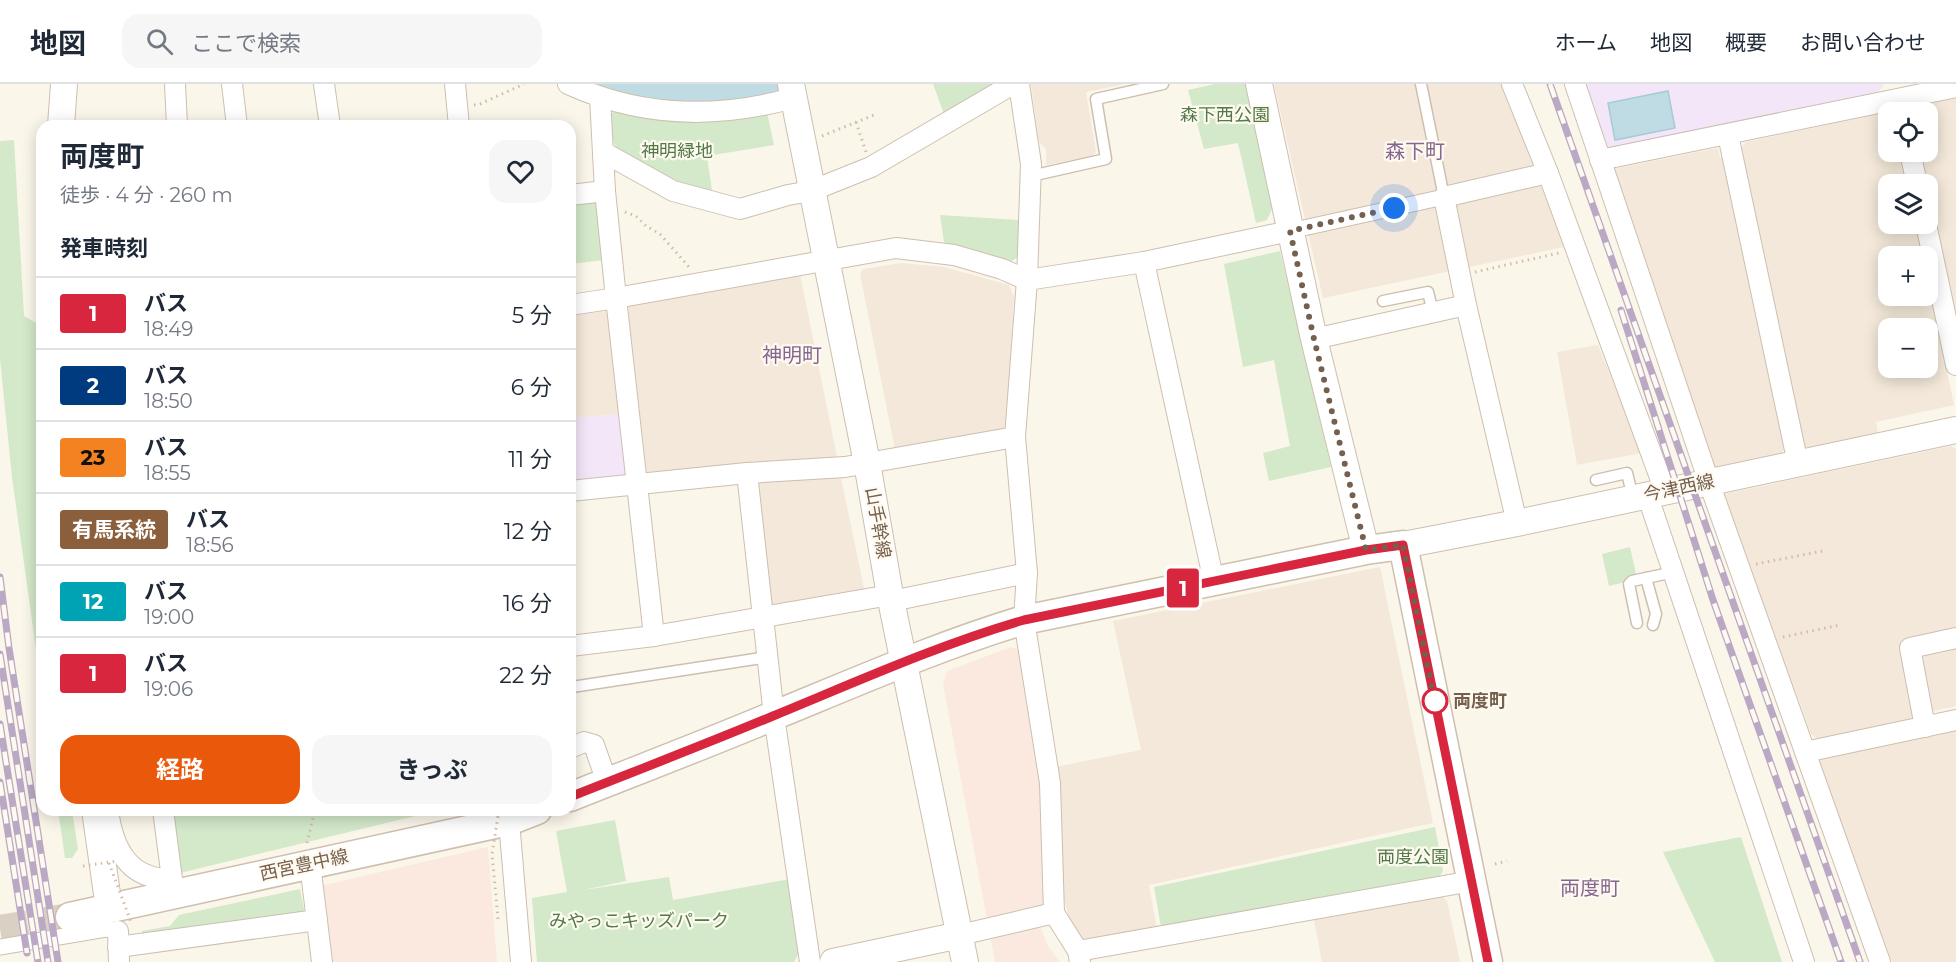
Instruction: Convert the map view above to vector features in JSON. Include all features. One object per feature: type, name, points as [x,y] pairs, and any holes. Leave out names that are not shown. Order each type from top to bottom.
[{"type":"main road","points":[[576,795],[774,716],[867,676],[995,628],[1024,620],[1366,550],[1403,545],[1488,962]]},
{"type":"main road","name":"西宮豊中線","points":[[70,917],[119,934],[308,856],[497,816]]},
{"type":"street","points":[[61,120],[64,84]]},
{"type":"street","points":[[175,84],[177,120]]},
{"type":"street","points":[[232,84],[236,120]]},
{"type":"street","points":[[324,84],[329,120]]},
{"type":"street","points":[[455,84],[458,117]]},
{"type":"street","points":[[568,84],[600,97],[665,111],[692,113],[769,105],[792,91]]},
{"type":"street","points":[[604,153],[673,191],[740,209],[811,191],[871,167],[1013,84]]},
{"type":"street","points":[[1019,84],[1031,176],[1027,280],[1015,437],[1028,573],[1024,620],[1050,783],[1054,914],[1079,957],[1472,881]]},
{"type":"street","points":[[1259,84],[1314,339],[1366,550]]},
{"type":"street","points":[[1512,84],[1576,249],[1648,494],[1804,962]]},
{"type":"street","points":[[1575,84],[1709,482],[1880,962]]},
{"type":"street","points":[[1600,160],[1956,87]]},
{"type":"street","name":"山手幹線","points":[[792,91],[965,962]]},
{"type":"street","points":[[600,97],[606,198],[616,298],[654,636]]},
{"type":"street","points":[[1728,135],[1798,464]]},
{"type":"street","points":[[576,304],[896,248],[954,255],[1002,269],[1027,280],[1144,262],[1548,173]]},
{"type":"street","points":[[576,196],[606,198]]},
{"type":"street","points":[[1444,197],[1466,305],[1517,523]]},
{"type":"street","points":[[1928,234],[1956,365]]},
{"type":"street","points":[[1144,262],[1214,582]]},
{"type":"street","points":[[1314,339],[1466,305]]},
{"type":"street","name":"今津西線","points":[[1403,545],[1956,430]]},
{"type":"street","points":[[576,491],[747,473],[845,466],[1015,437]]},
{"type":"street","points":[[747,473],[774,716],[810,962]]},
{"type":"street","points":[[576,645],[654,636],[891,598],[1028,573]]},
{"type":"street","points":[[1925,727],[1910,648],[1956,638]]},
{"type":"street","points":[[1805,752],[1956,720]]},
{"type":"street","points":[[576,745],[584,742],[594,745],[607,782]]},
{"type":"street","points":[[96,816],[119,934]]},
{"type":"street","points":[[109,816],[115,841],[132,866],[156,879],[172,879],[164,816]]},
{"type":"street","points":[[506,816],[521,962]]},
{"type":"street","points":[[308,856],[322,962]]},
{"type":"street","points":[[833,962],[1054,914]]},
{"type":"street","points":[[0,947],[106,929],[119,934],[317,920]]},
{"type":"lane","points":[[1031,176],[1106,159],[1096,99],[1163,84]]},
{"type":"lane","points":[[1421,84],[1444,197]]},
{"type":"lane","points":[[1383,301],[1428,292],[1433,313]]},
{"type":"lane","points":[[1596,480],[1627,473],[1648,494]]},
{"type":"lane","points":[[1637,623],[1629,584],[1632,581],[1674,572]]},
{"type":"lane","points":[[1646,578],[1656,614],[1653,626]]},
{"type":"lane","points":[[576,686],[768,657]]},
{"type":"path","points":[[458,117],[524,84]]},
{"type":"path","points":[[822,136],[874,115]]},
{"type":"path","points":[[856,122],[871,167]]},
{"type":"path","points":[[606,198],[660,234],[702,282]]},
{"type":"path","points":[[1460,275],[1576,249]]},
{"type":"path","points":[[1740,567],[1823,551]]},
{"type":"path","points":[[1766,641],[1840,625]]},
{"type":"path","points":[[308,856],[314,816]]},
{"type":"path","points":[[498,919],[492,854],[505,816]]},
{"type":"path","points":[[85,873],[83,866],[117,861]]},
{"type":"path","points":[[1495,864],[1507,861]]},
{"type":"path","points":[[109,862],[119,934]]},
{"type":"shaded area","points":[[1031,84],[1125,84],[1086,92],[1096,152],[1093,156],[1046,165],[1046,149],[1039,142]]},
{"type":"shaded area","points":[[1274,84],[1502,84],[1564,247],[1323,298]]},
{"type":"shaded area","points":[[1581,84],[1884,84],[1878,93],[1610,150],[1601,144]]},
{"type":"shaded area","points":[[1956,98],[1956,319],[1938,234],[1938,174],[1925,174],[1922,162],[1938,162],[1938,102],[1935,102]]},
{"type":"shaded area","points":[[1878,114],[1878,162],[1902,162],[1905,174],[1878,174],[1878,234],[1918,234],[1921,246],[1878,246],[1878,306],[1934,306],[1936,318],[1878,318],[1878,378],[1938,378],[1938,327],[1954,405],[1876,422],[1878,434],[1809,449],[1801,443],[1739,150],[1746,142]]},
{"type":"shaded area","points":[[1718,148],[1720,157],[1725,157],[1786,446],[1781,454],[1715,468],[1707,464],[1680,366],[1613,169]]},
{"type":"shaded area","points":[[902,263],[944,267],[1009,285],[1014,297],[1007,424],[1001,431],[895,450],[860,274],[863,269]]},
{"type":"shaded area","points":[[800,274],[837,457],[647,476],[628,308],[633,303]]},
{"type":"shaded area","points":[[603,307],[611,313],[624,414],[576,418],[576,311]]},
{"type":"shaded area","points":[[1598,345],[1642,453],[1577,465],[1557,352]]},
{"type":"shaded area","points":[[624,414],[630,471],[624,480],[576,485],[576,418]]},
{"type":"shaded area","points":[[1951,446],[1956,449],[1956,634],[1904,645],[1914,719],[1817,739],[1811,734],[1795,689],[1790,690],[1723,497],[1724,494]]},
{"type":"shaded area","points":[[840,473],[865,593],[778,610],[770,604],[755,489],[761,480]]},
{"type":"shaded area","points":[[1380,567],[1433,823],[1149,885],[1157,929],[1083,943],[1075,938],[1064,900],[1060,813],[1055,767],[1141,750],[1113,621]]},
{"type":"shaded area","points":[[1956,645],[1956,706],[1930,712],[1916,653]]},
{"type":"shaded area","points":[[1011,647],[1019,650],[1045,804],[1046,903],[1040,927],[1049,948],[1060,962],[995,962],[943,684],[947,671]]},
{"type":"shaded area","points":[[1956,729],[1956,962],[1892,962],[1884,939],[1878,938],[1817,767],[1821,758]]},
{"type":"shaded area","points":[[488,847],[497,962],[329,962],[320,886]]},
{"type":"shaded area","points":[[1440,894],[1447,901],[1460,962],[1322,962],[1314,920]]},
{"type":"green space","points":[[933,84],[992,84],[944,114]]},
{"type":"green space","name":"森下西公園","points":[[1215,84],[1248,84],[1273,207],[1267,220],[1256,223],[1238,143],[1204,149],[1188,90]]},
{"type":"green space","name":"神明緑地","points":[[616,110],[697,122],[767,112],[774,145],[707,156],[713,197],[664,180],[617,149],[613,141],[609,116]]},
{"type":"green space","points":[[14,140],[24,316],[36,323],[36,650],[12,477],[0,359],[0,141]]},
{"type":"green space","points":[[593,199],[600,207],[605,260],[576,263],[576,202]]},
{"type":"green space","points":[[940,215],[1020,220],[1022,255],[1005,265],[944,242]]},
{"type":"green space","points":[[1280,251],[1331,467],[1269,481],[1263,453],[1290,446],[1274,360],[1243,367],[1224,264]]},
{"type":"green space","points":[[1630,547],[1637,579],[1609,586],[1602,554]]},
{"type":"green space","points":[[59,816],[73,816],[78,849],[72,858],[65,858]]},
{"type":"green space","points":[[168,816],[415,816],[176,874]]},
{"type":"green space","name":"みやっこキッズパーク","points":[[615,820],[626,881],[583,890],[669,877],[673,900],[790,879],[801,949],[794,962],[537,962],[532,898],[567,892],[556,831]]},
{"type":"green space","name":"両度公園","points":[[1435,827],[1443,871],[1438,879],[1161,927],[1154,887]]},
{"type":"green space","points":[[1741,837],[1782,962],[1715,962],[1663,852]]},
{"type":"green space","points":[[300,889],[305,914],[143,940],[142,931],[170,926],[179,915]]},
{"type":"water","points":[[1668,91],[1675,128],[1615,140],[1608,103]]},
{"type":"waterway","points":[[614,84],[690,94],[729,93],[766,84]]},
{"type":"tunnel","points":[[0,929],[70,917]]},
{"type":"railway","points":[[1550,84],[1860,962]]},
{"type":"railway","points":[[1621,310],[1713,600],[1841,962]]},
{"type":"railway","points":[[0,577],[58,962]]},
{"type":"railway","points":[[0,654],[48,962]]},
{"type":"railway","points":[[0,724],[38,962]]},
{"type":"railway","points":[[0,782],[27,953]]},
{"type":"bus line","name":"1","points":[[576,795],[774,716],[867,676],[995,628],[1024,620],[1366,550],[1403,545],[1488,962]]},
{"type":"place","name":"両度町","points":[[1435,701]]},
{"type":"district","name":"森下町","points":[[1415,151]]},
{"type":"district","name":"神明町","points":[[792,355]]},
{"type":"district","name":"両度町","points":[[1590,888]]},
{"type":"route","points":[[1394,208],[1290,231],[1366,550],[1403,545],[1436,708],[1435,701]]}]
